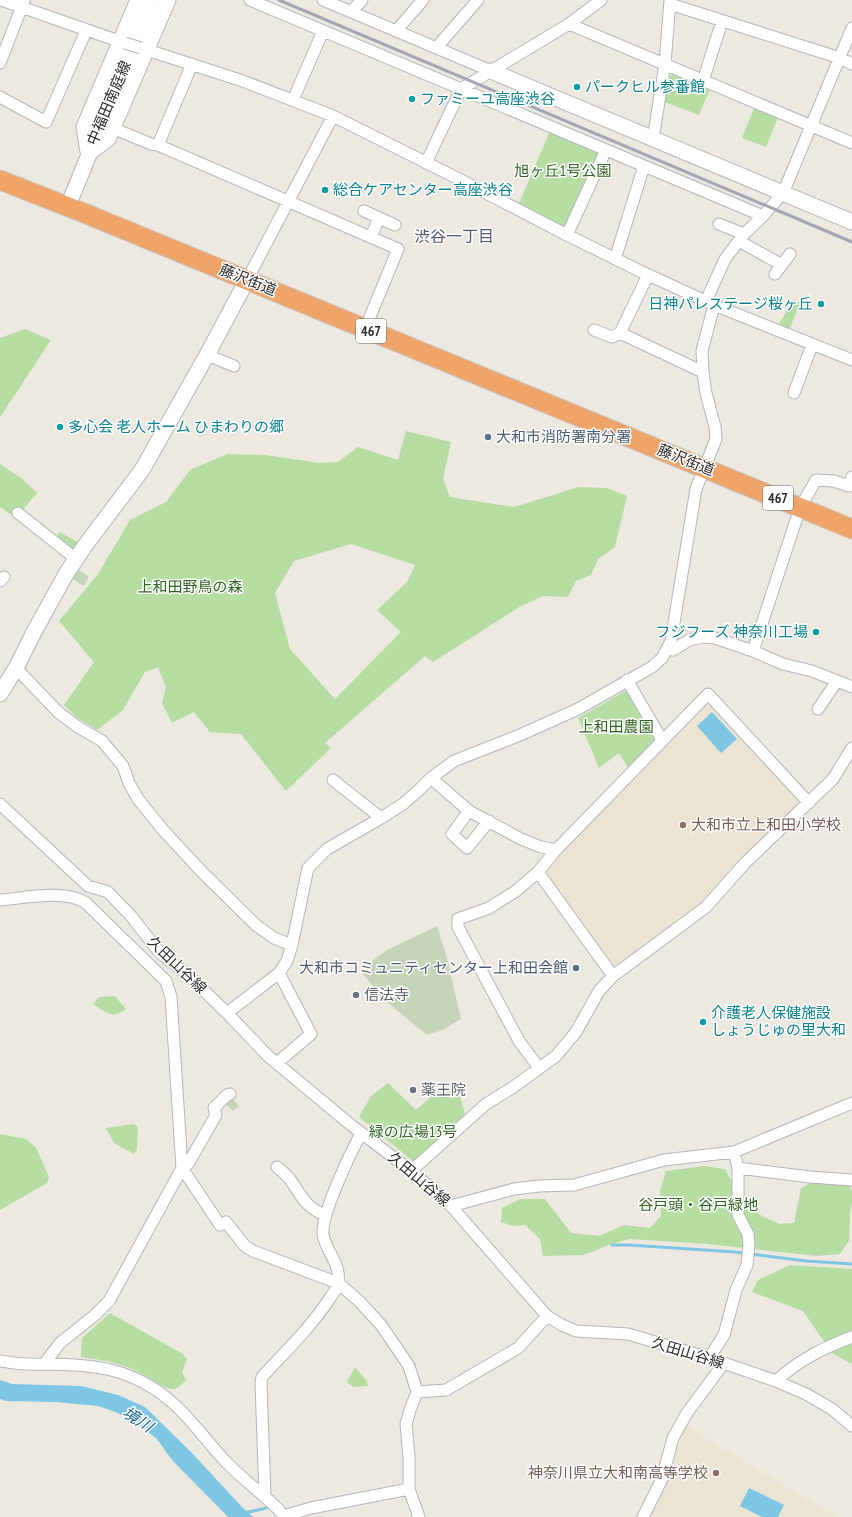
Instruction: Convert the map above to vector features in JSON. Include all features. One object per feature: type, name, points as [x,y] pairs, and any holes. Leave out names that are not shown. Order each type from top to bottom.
[{"type":"highway","name":"藤沢街道","points":[[0,180],[68,206],[852,529]]},
{"type":"street","points":[[1,0],[22,3],[86,31],[243,81],[333,116],[648,275],[710,303],[852,360]]},
{"type":"street","points":[[138,0],[123,42],[84,127],[88,153],[108,139],[144,49],[168,0]]},
{"type":"street","name":"中福田南庭線","points":[[68,206],[88,153],[152,0]]},
{"type":"street","points":[[250,0],[763,216]]},
{"type":"street","points":[[323,0],[852,222]]},
{"type":"street","points":[[351,12],[362,0]]},
{"type":"street","points":[[396,31],[423,0]]},
{"type":"street","points":[[436,48],[478,0]]},
{"type":"street","points":[[426,163],[461,89],[569,24],[601,0]]},
{"type":"street","points":[[653,139],[665,64],[670,2],[722,21],[840,58],[852,64]]},
{"type":"street","points":[[0,63],[22,3]]},
{"type":"street","points":[[703,81],[722,21]]},
{"type":"street","points":[[569,24],[811,126],[851,140]]},
{"type":"street","points":[[227,1013],[279,973],[287,961],[292,945],[308,868],[327,848],[403,804],[431,778],[454,761],[520,735],[578,709],[652,667],[662,658],[671,641],[696,489],[716,439],[715,427],[706,393],[702,351],[710,303],[725,259],[783,193],[852,28]]},
{"type":"street","points":[[0,97],[46,122],[86,31]]},
{"type":"street","points":[[293,100],[323,32]]},
{"type":"street","points":[[158,145],[192,64]]},
{"type":"street","points":[[0,694],[16,668],[48,605],[76,559],[142,470],[207,355],[333,116]]},
{"type":"street","points":[[117,130],[151,144],[158,145],[398,249],[365,329]]},
{"type":"street","points":[[567,235],[606,150]]},
{"type":"street","points":[[615,259],[644,166]]},
{"type":"street","points":[[364,211],[396,225]]},
{"type":"street","points":[[371,237],[379,218]]},
{"type":"street","points":[[719,224],[742,238],[779,269],[790,254]]},
{"type":"street","points":[[594,330],[612,337],[620,333],[648,275]]},
{"type":"street","points":[[620,333],[703,372]]},
{"type":"street","points":[[794,393],[812,345]]},
{"type":"street","points":[[207,355],[234,366]]},
{"type":"street","points":[[753,651],[800,508],[816,480],[834,481],[849,486],[852,477]]},
{"type":"street","points":[[18,513],[76,559]]},
{"type":"street","points":[[667,649],[673,650],[689,640],[703,637],[715,638],[753,651],[782,664],[812,671],[852,687]]},
{"type":"street","points":[[16,668],[58,712],[78,728],[102,741],[124,766],[129,783],[138,799],[163,830],[203,873],[257,926],[274,938],[292,945]]},
{"type":"street","points":[[627,680],[662,740]]},
{"type":"street","points":[[818,709],[837,681]]},
{"type":"street","points":[[539,1068],[519,1041],[458,927],[458,919],[489,908],[516,891],[538,872],[556,850],[708,694],[809,803]]},
{"type":"street","points":[[411,1171],[486,1104],[512,1088],[556,1056],[576,1032],[599,991],[613,976],[706,907],[746,862],[833,779],[852,748]]},
{"type":"street","points":[[431,778],[469,811],[521,839],[541,847],[556,850]]},
{"type":"street","points":[[333,780],[381,818]]},
{"type":"street","name":"久田山谷線","points":[[0,804],[88,886],[108,892],[131,916],[160,953],[189,976],[268,1056],[411,1171],[451,1206],[547,1316],[562,1326],[576,1331],[628,1334],[709,1358],[776,1381],[832,1409],[852,1426]]},
{"type":"street","points":[[469,811],[452,834],[467,848],[489,821]]},
{"type":"street","points":[[538,872],[613,976]]},
{"type":"street","points":[[0,900],[66,896],[80,899],[86,903],[166,981],[171,997],[185,1166],[220,1225],[226,1222],[245,1246],[261,1256],[338,1283],[359,1301],[381,1325],[409,1366],[417,1392],[406,1424],[409,1457],[409,1489],[419,1517]]},
{"type":"street","points":[[277,1063],[311,1034],[279,973]]},
{"type":"street","points":[[44,1364],[60,1342],[109,1301],[185,1166],[216,1115],[214,1108],[227,1095],[230,1094]]},
{"type":"street","points":[[451,1206],[514,1189],[539,1186],[574,1185],[664,1160],[734,1152],[852,1103]]},
{"type":"street","points":[[265,1496],[262,1377],[315,1321],[333,1294],[338,1283],[337,1264],[329,1252],[323,1234],[325,1215],[362,1133]]},
{"type":"street","points":[[709,1358],[724,1335],[736,1290],[747,1265],[749,1244],[748,1234],[738,1214],[738,1168],[734,1152]]},
{"type":"street","points":[[277,1167],[288,1178],[302,1199],[318,1212],[325,1215]]},
{"type":"street","points":[[738,1168],[810,1178],[852,1180]]},
{"type":"street","points":[[417,1392],[446,1390],[518,1348],[547,1316]]},
{"type":"street","points":[[776,1381],[789,1368],[808,1356],[828,1346],[852,1337]]},
{"type":"street","points":[[0,1361],[28,1365],[78,1364],[96,1366],[116,1370],[152,1388],[174,1404],[229,1465],[265,1496],[285,1517],[311,1508],[409,1489]]},
{"type":"street","points":[[643,1517],[662,1479],[673,1438],[687,1413],[724,1363]]},
{"type":"shaded area","name":"大和市立上和田小学校","points":[[711,699],[804,799],[705,907],[613,975],[540,873]]},
{"type":"shaded area","name":"神奈川県立大和南高等学校","points":[[686,1426],[836,1517],[649,1517],[667,1480],[681,1436]]},
{"type":"green space","points":[[675,74],[710,89],[699,115],[662,101],[666,78]]},
{"type":"green space","points":[[754,108],[778,117],[766,147],[742,138]]},
{"type":"green space","name":"旭ヶ丘1号公園","points":[[550,131],[598,152],[600,156],[568,227],[564,228],[518,206]]},
{"type":"green space","points":[[793,300],[800,303],[789,330],[778,326]]},
{"type":"green space","points":[[25,329],[51,340],[0,417],[0,338]]},
{"type":"green space","name":"上和田野鳥の森","points":[[406,431],[451,442],[443,479],[450,497],[514,507],[579,487],[607,488],[627,496],[615,547],[598,559],[591,575],[576,581],[568,597],[543,596],[521,606],[433,662],[425,656],[325,743],[331,748],[286,791],[241,734],[210,732],[194,712],[172,723],[162,703],[166,687],[158,667],[145,672],[123,710],[97,730],[76,717],[64,705],[94,662],[59,621],[98,574],[130,520],[166,502],[190,470],[227,454],[265,455],[319,463],[338,462],[358,447],[398,460]],"holes":[[[351,544],[415,565],[407,582],[377,610],[401,632],[335,699],[290,649],[275,593],[294,561]]]},
{"type":"green space","points":[[0,464],[21,478],[37,493],[16,518],[0,507]]},
{"type":"green space","points":[[59,532],[80,543],[70,552],[56,539]]},
{"type":"green space","points":[[78,569],[89,577],[83,586],[72,578]]},
{"type":"green space","name":"上和田農園","points":[[627,690],[658,744],[630,770],[619,753],[599,768],[578,718]]},
{"type":"green space","points":[[437,926],[447,958],[461,1019],[443,1030],[427,1035],[382,998],[360,970],[387,950]]},
{"type":"green space","points":[[115,996],[126,1009],[117,1014],[109,1013],[93,1004],[99,997]]},
{"type":"green space","name":"緑の広場13号","points":[[447,1082],[451,1092],[459,1093],[465,1114],[414,1162],[359,1117],[371,1096],[388,1083],[416,1110]]},
{"type":"green space","points":[[230,1096],[239,1106],[233,1111],[224,1102]]},
{"type":"green space","points":[[134,1124],[138,1129],[137,1150],[134,1154],[114,1143],[106,1128]]},
{"type":"green space","points":[[0,1134],[26,1139],[36,1148],[49,1177],[47,1183],[0,1210]]},
{"type":"green space","name":"谷戸頭・谷戸緑地","points":[[704,1166],[725,1169],[733,1183],[735,1204],[758,1207],[758,1214],[779,1224],[794,1223],[801,1188],[813,1181],[849,1185],[852,1191],[852,1203],[850,1212],[849,1241],[840,1254],[817,1256],[707,1244],[629,1239],[582,1255],[543,1256],[540,1239],[525,1225],[513,1226],[501,1222],[502,1208],[520,1199],[545,1199],[571,1233],[599,1236],[624,1225],[650,1228],[661,1216],[660,1191],[666,1171]]},
{"type":"green space","points":[[790,1265],[852,1269],[852,1364],[832,1353],[803,1311],[752,1292],[758,1280]]},
{"type":"green space","points":[[110,1313],[183,1354],[187,1359],[182,1372],[186,1380],[177,1388],[171,1389],[122,1365],[81,1357],[82,1338]]},
{"type":"green space","points":[[355,1367],[367,1381],[368,1386],[353,1387],[347,1382]]},
{"type":"water","points":[[712,712],[737,739],[721,753],[697,726]]},
{"type":"water","name":"境川","points":[[0,1380],[12,1384],[81,1386],[118,1395],[145,1407],[191,1452],[253,1517],[228,1517],[172,1460],[157,1439],[140,1426],[118,1413],[98,1406],[56,1402],[6,1401],[0,1399]]},
{"type":"water","points":[[749,1488],[784,1505],[778,1517],[762,1517],[740,1506]]},
{"type":"waterway","points":[[612,1245],[735,1252],[806,1261],[852,1264]]},
{"type":"waterway","points":[[245,1513],[266,1508]]},
{"type":"railway","points":[[279,0],[852,242]]},
{"type":"place","name":"パークヒル参番館","points":[[577,87]]},
{"type":"place","name":"ファミーユ高座渋谷","points":[[412,99]]},
{"type":"place","name":"総合ケアセンター高座渋谷","points":[[325,190]]},
{"type":"place","name":"日神パレステージ桜ヶ丘","points":[[821,304]]},
{"type":"place","name":"多心会 老人ホーム ひまわりの郷","points":[[60,427]]},
{"type":"place","name":"大和市消防署南分署","points":[[488,437]]},
{"type":"place","name":"フジフーズ 神奈川工場","points":[[816,632]]},
{"type":"place","name":"大和市立上和田小学校","points":[[683,825]]},
{"type":"place","name":"大和市コミュニティセンター上和田会館","points":[[576,968]]},
{"type":"place","name":"信法寺","points":[[356,995]]},
{"type":"place","name":"介護老人保健施設 しょうじゅの里大和","points":[[703,1022]]},
{"type":"place","name":"薬王院","points":[[413,1090]]},
{"type":"place","name":"神奈川県立大和南高等学校","points":[[716,1473]]},
{"type":"district","name":"渋谷一丁目","points":[[454,236]]}]
